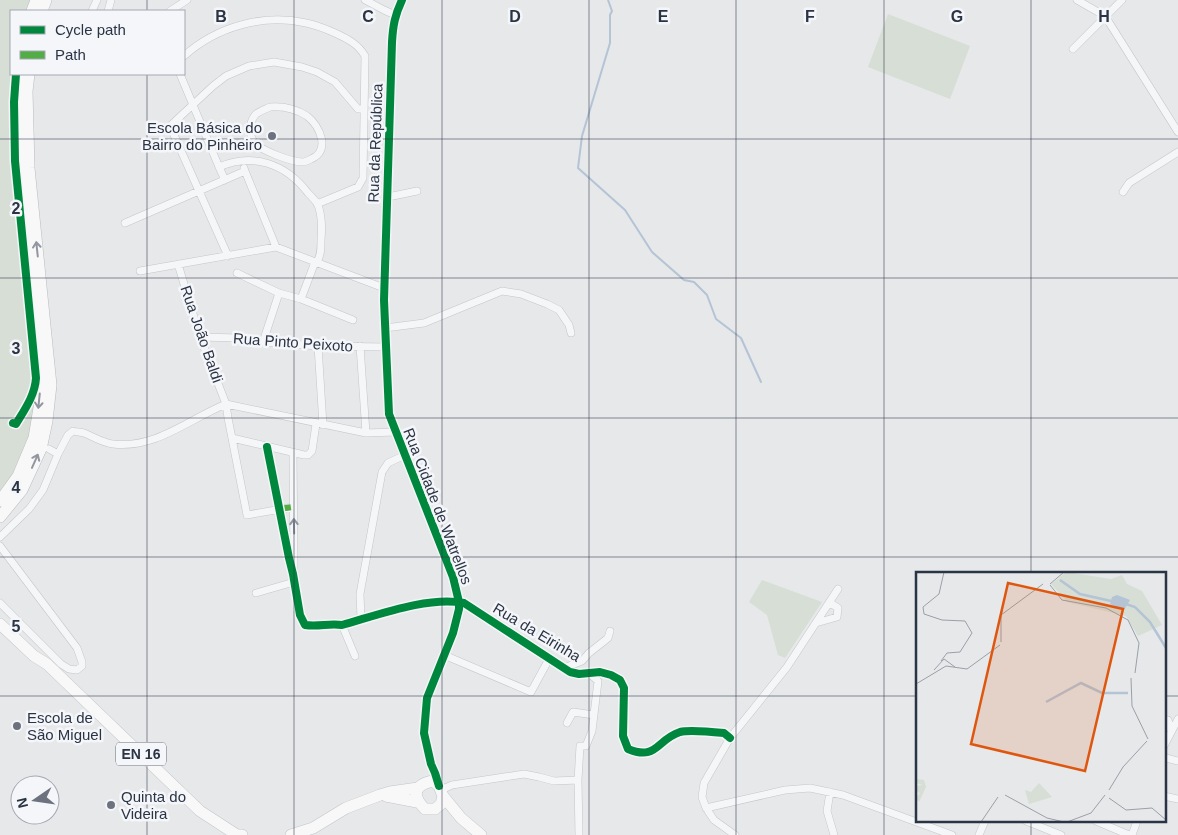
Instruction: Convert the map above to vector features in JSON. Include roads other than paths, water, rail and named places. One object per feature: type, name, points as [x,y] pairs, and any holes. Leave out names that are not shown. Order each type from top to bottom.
[{"type":"main road","points":[[0,501],[18,476],[34,438],[40,396],[37,338],[23,209],[17,115],[20,75]]},
{"type":"main road","points":[[0,517],[22,490],[41,449],[47,421],[51,385],[28,168],[26,91],[29,75]]},
{"type":"main road","name":"EN 16","points":[[0,614],[200,811],[237,835],[242,835]]},
{"type":"main road","name":"EN 16","points":[[0,624],[34,656],[54,666]]},
{"type":"main road","points":[[291,835],[313,828],[346,808],[380,795],[433,782],[461,818],[481,835]]},
{"type":"main road","points":[[421,786],[416,796],[418,802],[425,809],[435,809],[461,818]]},
{"type":"main road","points":[[435,809],[441,804],[441,791]]},
{"type":"main road","points":[[380,795],[418,802]]},
{"type":"street","points":[[172,10],[187,0]]},
{"type":"street","points":[[366,0],[395,15]]},
{"type":"street","name":"Rua da República","points":[[384,288],[392,27],[402,0]]},
{"type":"street","points":[[1077,0],[1105,16],[1178,132]]},
{"type":"street","points":[[1073,49],[1122,0]]},
{"type":"street","points":[[185,55],[208,38],[247,23],[263,20],[306,23],[350,40],[360,48],[364,56],[363,178],[358,187],[317,204]]},
{"type":"street","points":[[228,256],[170,126],[226,76],[250,66],[274,62],[317,72],[335,82],[358,109],[364,109]]},
{"type":"street","points":[[180,75],[225,180]]},
{"type":"street","points":[[280,106],[307,116],[316,124],[322,136],[322,148],[316,157],[304,162],[290,160],[265,150],[254,142],[250,132],[251,122],[257,114],[270,107],[280,106]]},
{"type":"street","points":[[262,161],[265,150]]},
{"type":"street","points":[[1123,192],[1125,182],[1178,152]]},
{"type":"street","points":[[286,171],[290,160]]},
{"type":"street","points":[[220,167],[228,163],[241,161],[262,161],[286,171],[302,184],[317,204],[322,226],[320,256],[301,299]]},
{"type":"street","points":[[241,161],[276,247]]},
{"type":"street","points":[[125,223],[245,171]]},
{"type":"street","points":[[388,196],[417,190]]},
{"type":"street","points":[[140,271],[276,247],[384,288]]},
{"type":"street","name":"Rua João Baldi","points":[[178,264],[200,337],[226,404],[247,515],[279,508]]},
{"type":"street","points":[[237,273],[279,293],[301,299],[353,320]]},
{"type":"street","name":"Rua Cidade de Watrellos","points":[[384,288],[389,414],[453,578],[462,606],[427,698],[424,733],[431,764],[441,791]]},
{"type":"street","points":[[385,328],[424,323],[502,291],[521,294],[559,310],[569,325],[571,333]]},
{"type":"street","points":[[263,342],[279,293]]},
{"type":"street","name":"Rua Pinto Peixoto","points":[[200,337],[239,338],[263,342],[318,346],[386,347]]},
{"type":"street","points":[[232,438],[304,455],[308,455],[312,451],[320,424],[318,346]]},
{"type":"street","points":[[360,346],[366,433]]},
{"type":"street","points":[[0,537],[29,509],[43,490],[58,454],[72,431],[84,433],[113,444],[133,444],[161,437],[226,404],[366,433],[396,432]]},
{"type":"street","points":[[267,447],[300,616],[305,625],[316,627],[334,624],[342,625],[416,605],[446,601],[462,606]]},
{"type":"street","points":[[49,449],[58,454]]},
{"type":"street","points":[[293,453],[293,578]]},
{"type":"street","points":[[362,619],[360,594],[382,472],[388,463],[405,455]]},
{"type":"street","points":[[279,508],[293,507]]},
{"type":"street","points":[[0,546],[77,648],[82,666],[76,670],[54,666],[0,603]]},
{"type":"street","points":[[256,593],[293,578]]},
{"type":"street","points":[[735,835],[714,820],[706,808],[702,797],[704,783],[730,738],[787,667],[838,590]]},
{"type":"street","points":[[816,623],[837,617],[838,608],[832,604],[828,605]]},
{"type":"street","name":"Rua da Eirinha","points":[[462,606],[570,672],[579,674],[600,672],[620,680],[624,688],[622,736],[628,750],[638,754],[651,752],[681,732],[724,732],[730,738]]},
{"type":"street","points":[[342,625],[355,656]]},
{"type":"street","points":[[564,668],[582,661],[608,638],[610,632]]},
{"type":"street","points":[[444,655],[531,692],[549,659]]},
{"type":"street","points":[[579,835],[578,780],[580,746],[586,746],[592,730],[598,681],[589,673]]},
{"type":"street","points":[[567,723],[573,712],[594,714]]},
{"type":"street","points":[[1166,742],[1178,719]]},
{"type":"street","points":[[1168,720],[1172,731]]},
{"type":"street","points":[[421,786],[429,774],[431,764]]},
{"type":"street","points":[[441,791],[452,785],[524,774],[554,781],[578,780]]},
{"type":"street","points":[[706,808],[785,790],[810,788],[843,795],[947,834]]},
{"type":"street","points":[[830,792],[827,811],[834,835]]},
{"type":"street","points":[[979,835],[985,822]]},
{"type":"street","points":[[1028,822],[1061,835]]},
{"type":"street","points":[[1098,822],[1131,835],[1137,822]]},
{"type":"waterway","points":[[608,0],[612,11],[610,15],[610,43],[582,136],[578,168],[625,210],[652,252],[684,280],[694,282],[707,295],[716,319],[741,338],[761,382]]},
{"type":"place","name":"Escola Básica do Bairro do Pinheiro","points":[[272,136]]},
{"type":"place","name":"Escola de São Miguel","points":[[17,726]]},
{"type":"place","name":"Quinta do Videira","points":[[111,805]]}]
